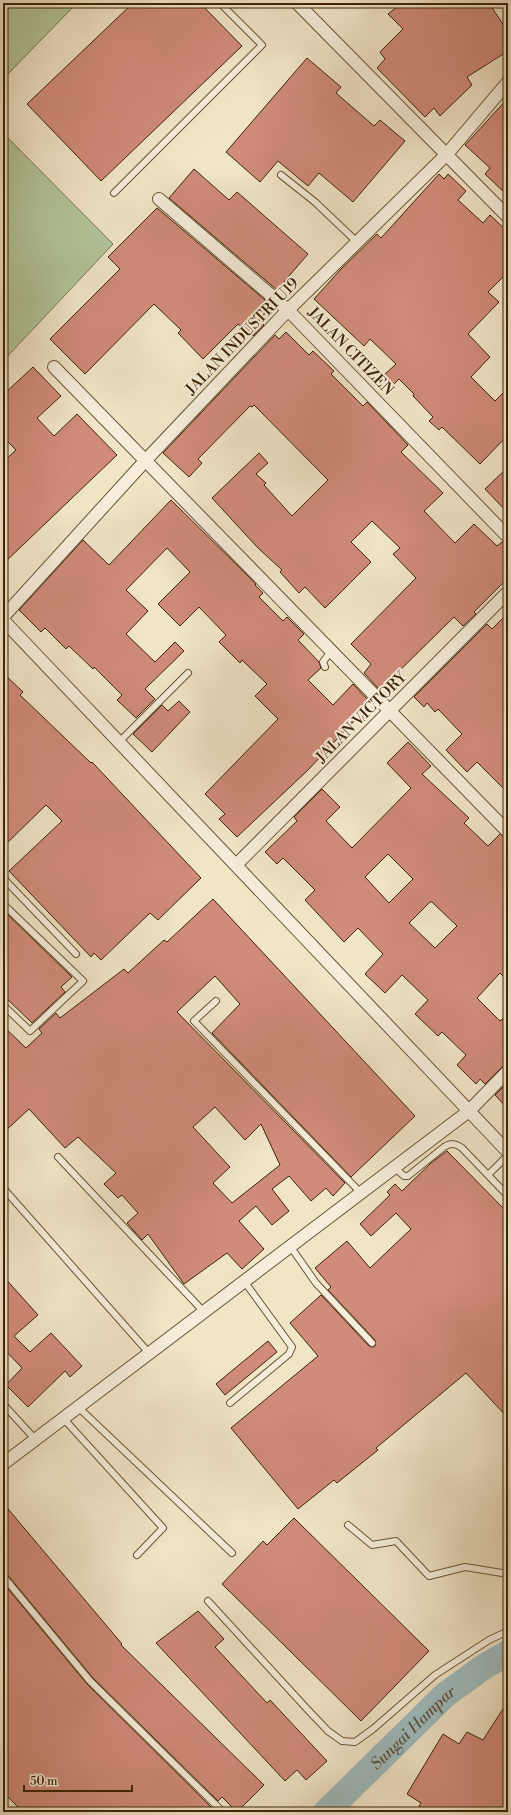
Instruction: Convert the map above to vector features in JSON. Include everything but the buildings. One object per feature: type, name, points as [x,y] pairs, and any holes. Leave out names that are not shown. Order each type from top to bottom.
[{"type":"street","points":[[297,3],[508,217]]},
{"type":"street","name":"JALAN INDUSTRI U19","points":[[3,619],[145,461],[288,310],[447,154],[508,82]]},
{"type":"street","name":"JALAN CITIZEN","points":[[159,199],[288,310],[508,537]]},
{"type":"street","points":[[54,367],[508,832]]},
{"type":"street","name":"JALAN VICTORY","points":[[236,865],[508,592]]},
{"type":"street","points":[[3,619],[508,1153]]},
{"type":"street","points":[[3,1464],[469,1111],[508,1071]]},
{"type":"lane","points":[[114,192],[262,45],[220,3]]},
{"type":"lane","points":[[280,175],[335,220],[357,242]]},
{"type":"lane","points":[[325,667],[323,662],[331,651]]},
{"type":"lane","points":[[119,742],[188,673]]},
{"type":"lane","points":[[3,878],[76,954]]},
{"type":"lane","points":[[3,904],[83,981],[30,1031],[3,1005]]},
{"type":"lane","points":[[216,1001],[194,1021],[361,1193]]},
{"type":"lane","points":[[394,1168],[404,1176],[408,1176],[444,1147],[450,1144],[456,1144],[462,1148],[508,1196]]},
{"type":"lane","points":[[488,1175],[508,1153]]},
{"type":"lane","points":[[58,1157],[204,1312]]},
{"type":"lane","points":[[3,1188],[149,1353]]},
{"type":"lane","points":[[290,1246],[316,1283],[372,1344]]},
{"type":"lane","points":[[230,1403],[289,1354],[292,1346],[244,1281]]},
{"type":"lane","points":[[3,1404],[35,1440]]},
{"type":"lane","points":[[78,1407],[232,1553]]},
{"type":"lane","points":[[63,1418],[163,1528],[137,1555]]},
{"type":"lane","points":[[348,1525],[372,1546],[396,1542],[429,1576],[465,1567],[508,1574]]},
{"type":"lane","points":[[3,1576],[90,1681],[223,1812]]},
{"type":"lane","points":[[208,1601],[308,1710],[328,1730],[342,1741],[355,1742],[373,1730],[435,1675],[489,1640],[508,1631]]},
{"type":"lane","points":[[3,1809],[6,1812]]},
{"type":"green space","points":[[3,3],[77,3],[3,79]]},
{"type":"green space","points":[[3,133],[113,244],[3,361]]},
{"type":"waterway","name":"Sungai Hampar","points":[[326,1812],[445,1695],[485,1666],[508,1653]]}]
